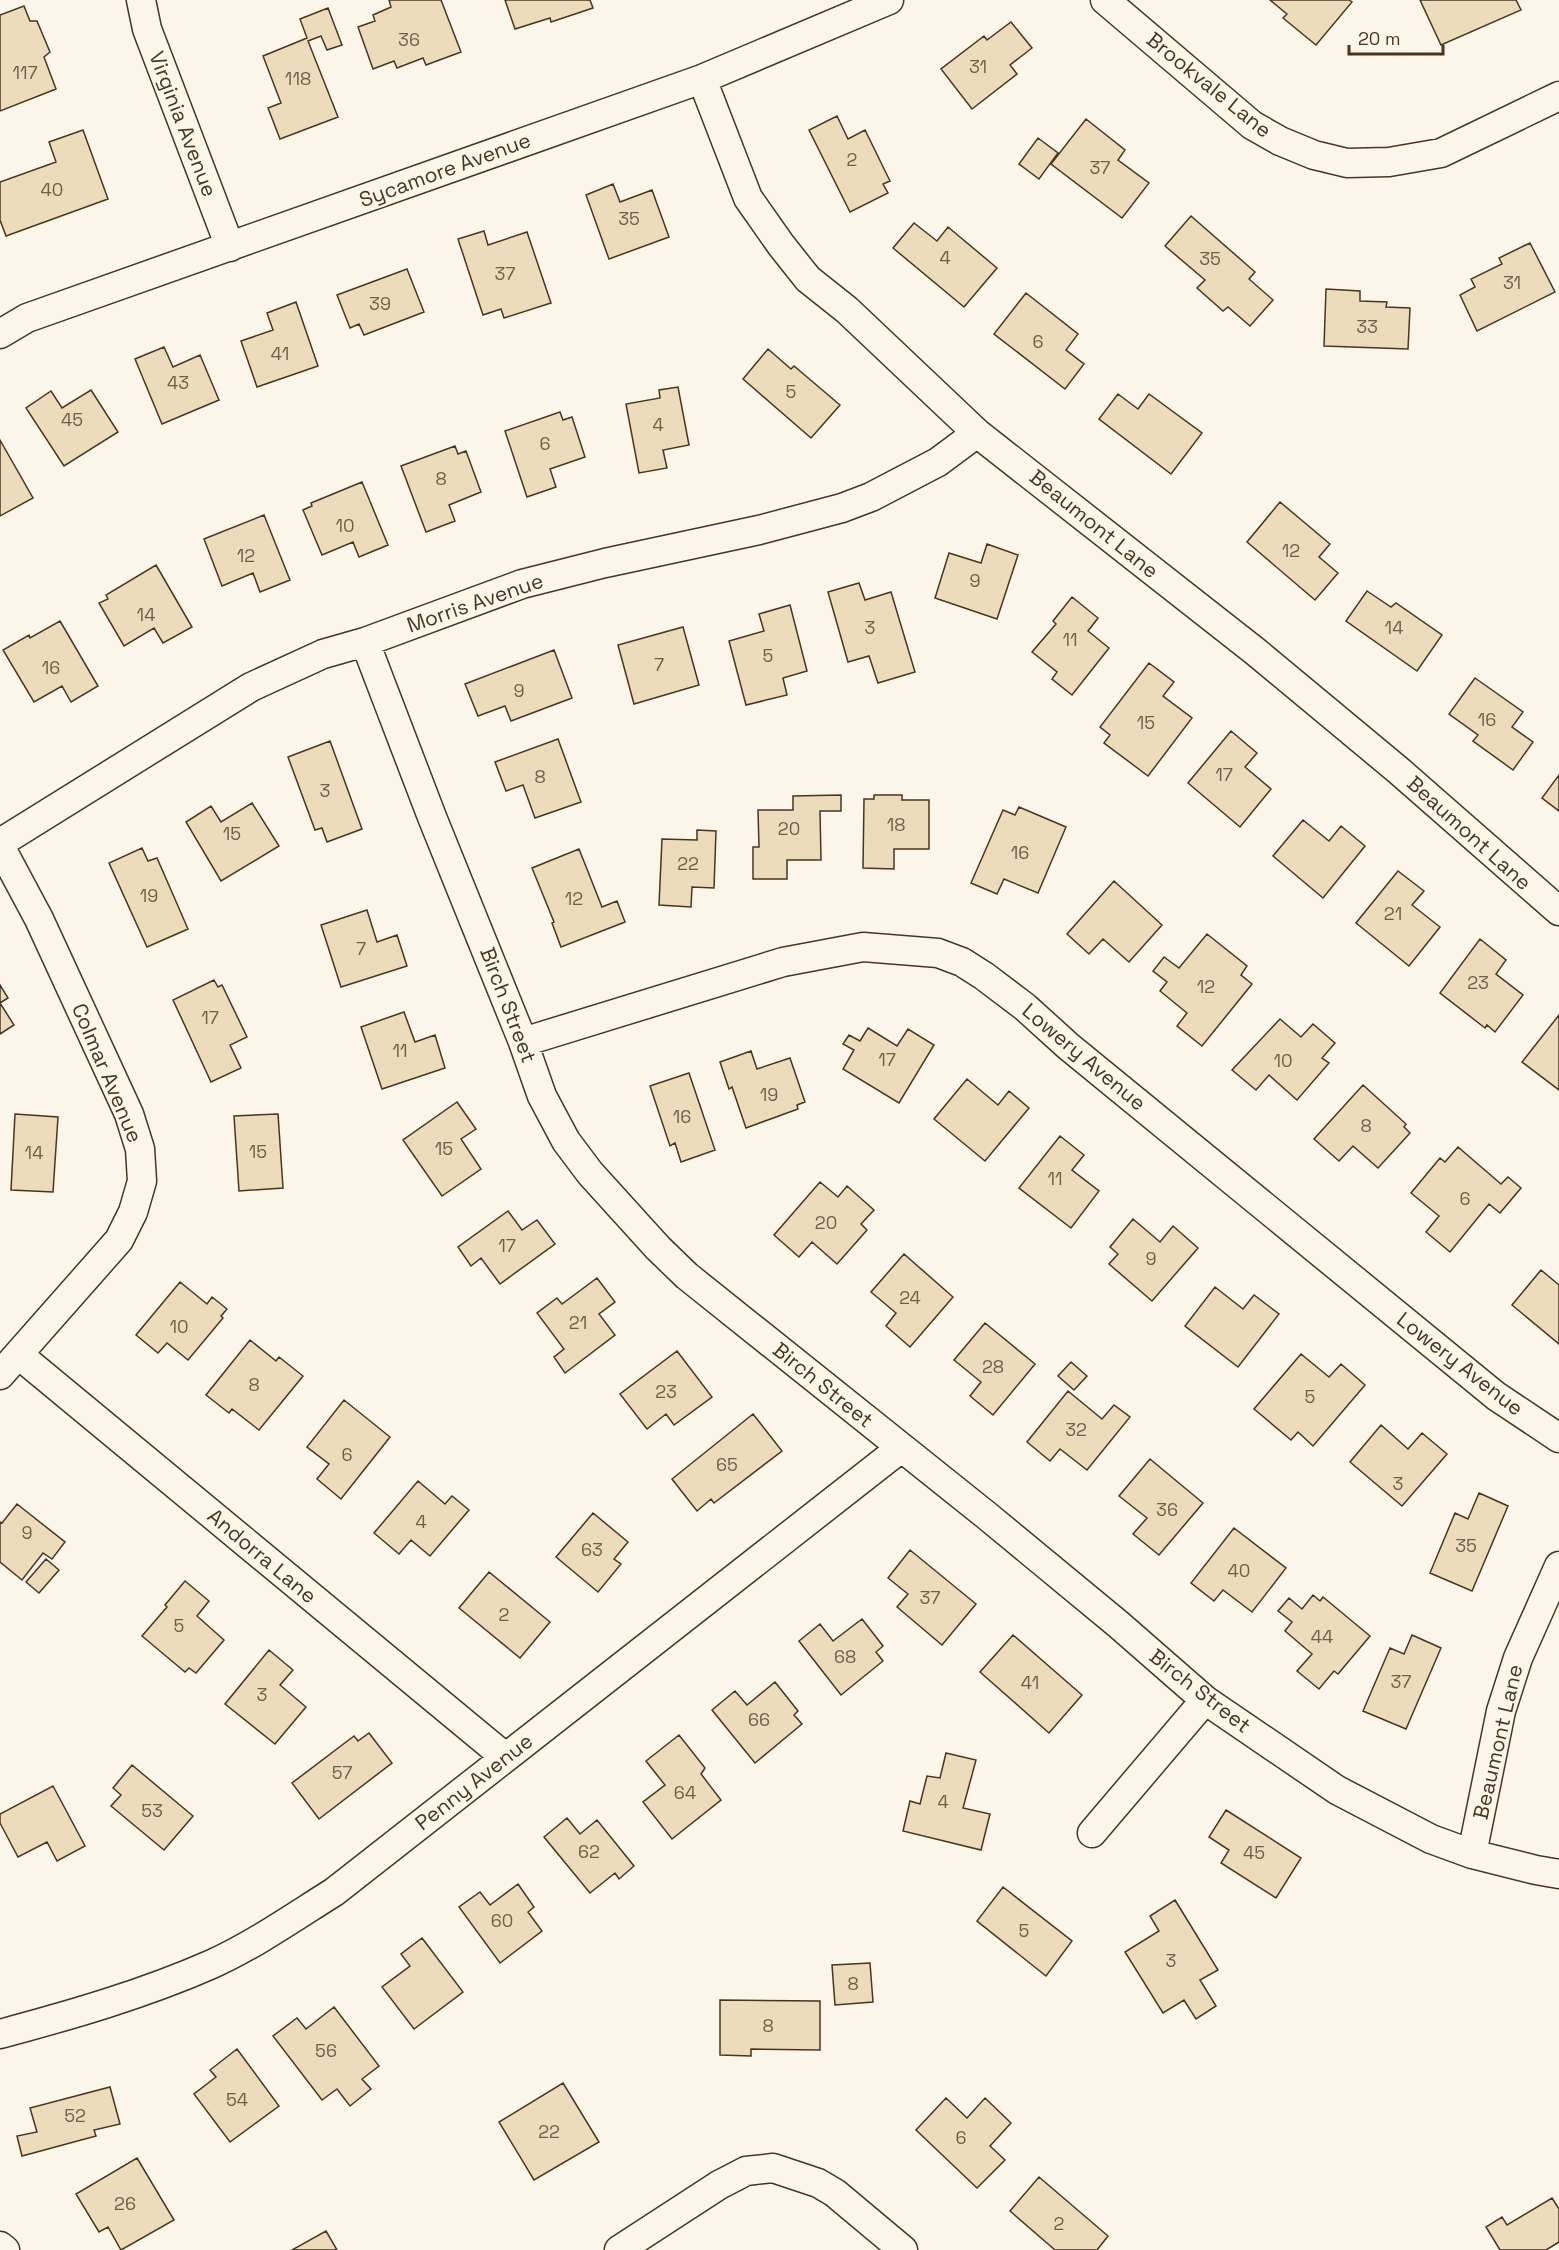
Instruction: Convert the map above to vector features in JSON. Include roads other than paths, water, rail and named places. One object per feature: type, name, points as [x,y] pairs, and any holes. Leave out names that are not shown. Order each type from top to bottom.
[{"type":"street","name":"Virginia Avenue","points":[[141,0],[147,29],[230,247]]},
{"type":"street","name":"Sycamore Avenue","points":[[0,334],[27,318],[702,79],[842,10],[888,0]]},
{"type":"street","name":"Brookvale Lane","points":[[1105,0],[1252,125],[1280,141],[1314,155],[1347,163],[1389,162],[1441,153],[1559,96]]},
{"type":"street","name":"Beaumont Lane","points":[[702,79],[748,198],[808,279],[847,310],[977,433],[1256,652],[1398,770],[1559,911]]},
{"type":"street","name":"Morris Avenue","points":[[0,844],[251,687],[323,654],[365,642],[522,584],[605,563],[759,530],[842,508],[871,497],[938,462],[977,433]]},
{"type":"street","name":"Birch Street","points":[[365,642],[432,817],[523,1042],[542,1096],[566,1141],[590,1173],[658,1248],[687,1276],[1118,1624],[1205,1700],[1337,1790],[1431,1839],[1472,1854],[1559,1874]]},
{"type":"street","name":"Colmar Avenue","points":[[0,844],[39,919],[129,1114],[140,1149],[142,1181],[133,1212],[119,1240],[9,1365]]},
{"type":"street","name":"Lowery Avenue","points":[[523,1042],[783,962],[863,947],[938,953],[984,976],[1025,1007],[1068,1046],[1496,1396],[1559,1438]]},
{"type":"street","name":"Andorra Lane","points":[[9,1365],[505,1757]]},
{"type":"street","name":"Penny Avenue","points":[[0,2034],[144,1990],[213,1963],[280,1926],[334,1892],[901,1448]]},
{"type":"street","name":"Beaumont Lane","points":[[1472,1854],[1501,1711],[1518,1658],[1559,1566]]},
{"type":"street","points":[[1092,1833],[1205,1700]]},
{"type":"street","points":[[619,2250],[719,2185],[746,2171],[773,2168],[818,2183],[835,2193],[903,2250]]},
{"type":"street","points":[[0,2246],[5,2250]]}]
